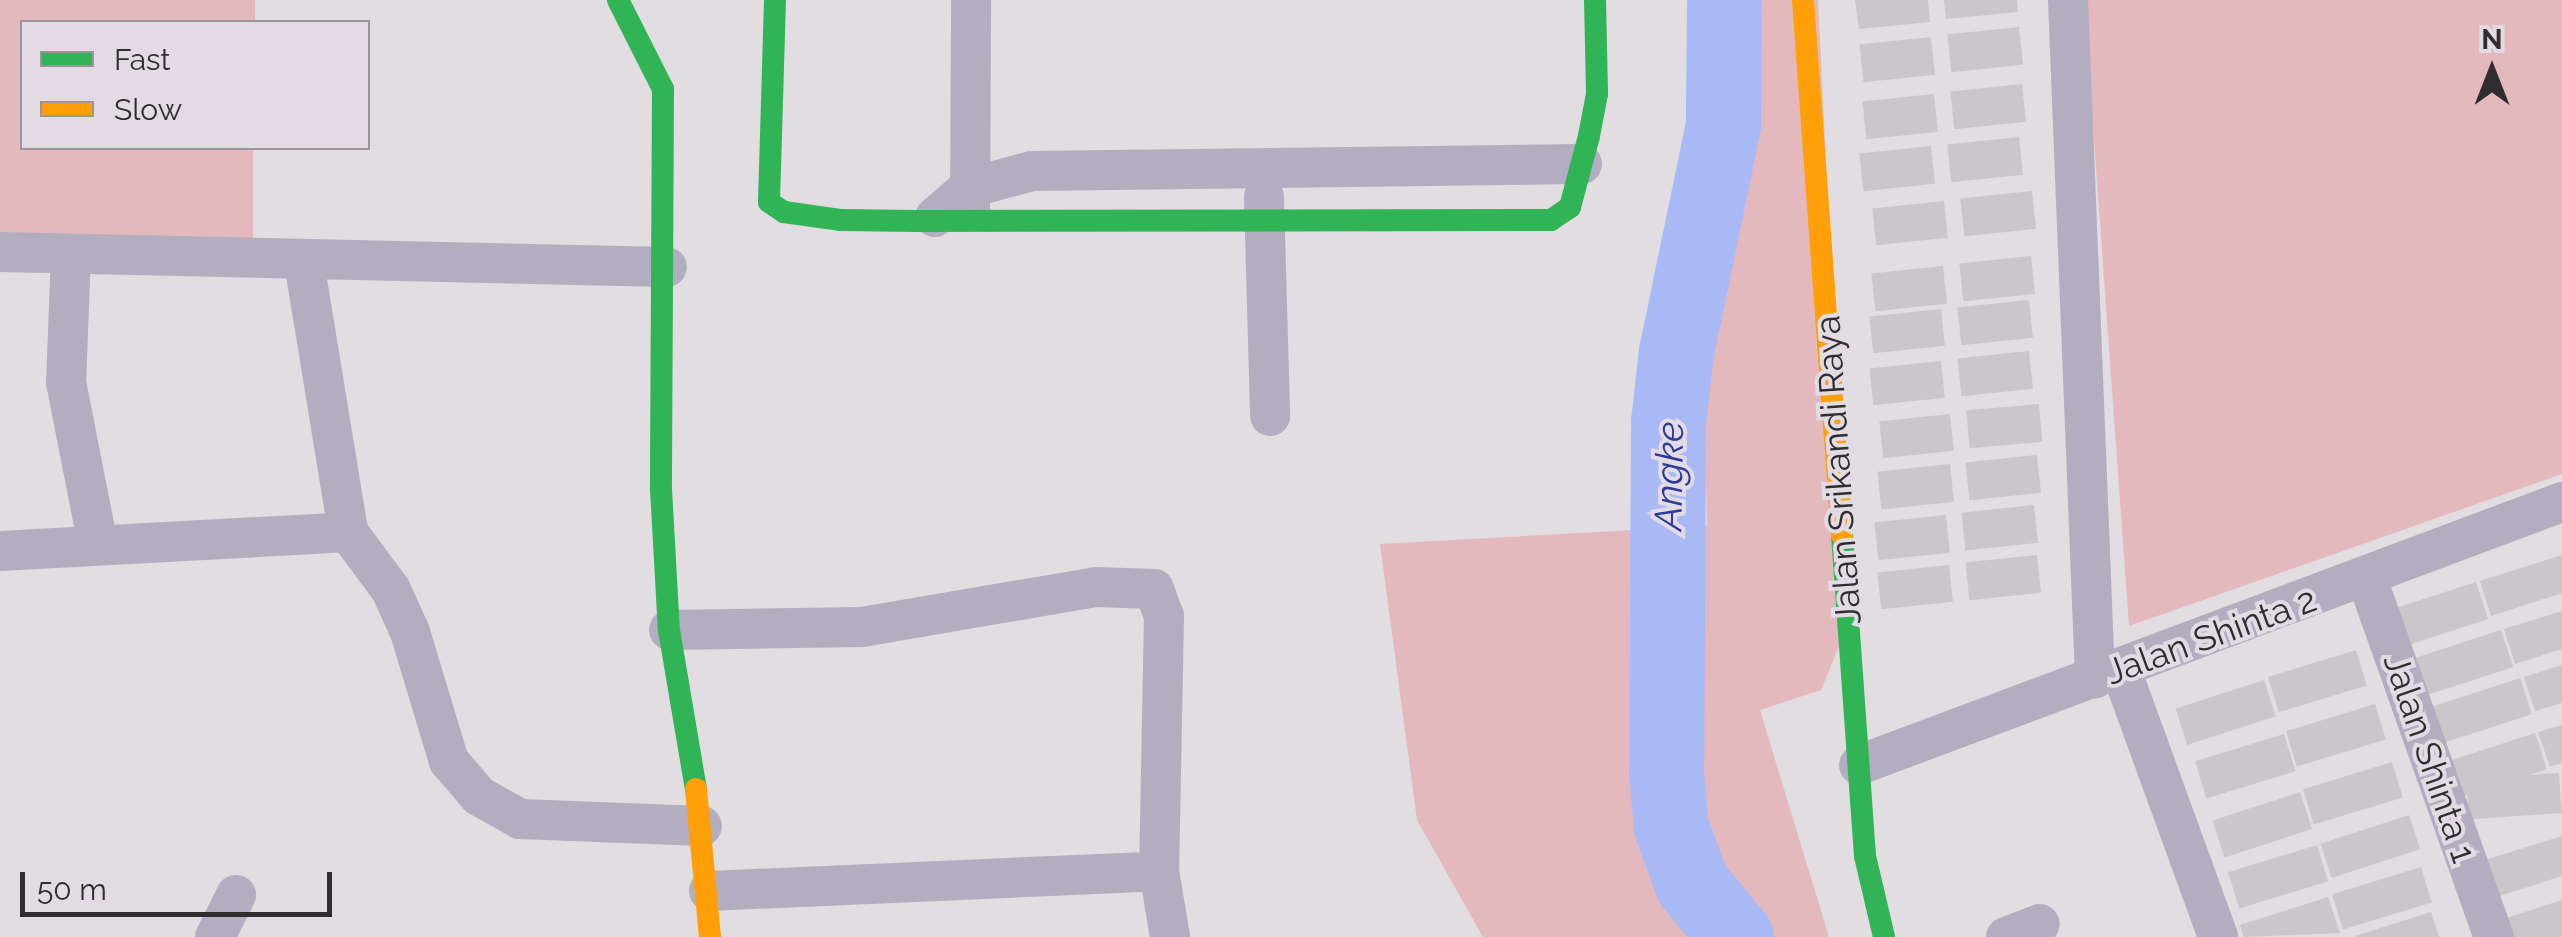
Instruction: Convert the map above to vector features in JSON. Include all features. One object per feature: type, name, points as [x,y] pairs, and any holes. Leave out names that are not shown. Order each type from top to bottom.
[{"type":"street","points":[[618,0],[662,88],[668,267],[661,489],[670,630],[702,826],[710,937]]},
{"type":"street","points":[[775,0],[769,202],[784,212],[841,220],[958,207],[1551,220],[1570,207],[1597,94],[1594,0]]},
{"type":"street","points":[[958,207],[971,0]]},
{"type":"street","name":"Jalan Srikandi Raya","points":[[1803,0],[1865,856],[1884,937]]},
{"type":"street","points":[[2068,0],[2108,674],[2218,937]]},
{"type":"street","points":[[958,207],[1032,171],[1582,164]]},
{"type":"street","points":[[1266,168],[1262,216],[1270,416]]},
{"type":"street","points":[[0,252],[304,262],[668,267]]},
{"type":"street","points":[[71,254],[66,382],[98,545]]},
{"type":"street","points":[[304,262],[348,532],[392,590],[449,761],[479,796],[520,819],[702,826]]},
{"type":"street","name":"Jalan Shinta 2","points":[[1859,765],[2367,579],[2562,502]]},
{"type":"street","points":[[0,550],[348,532]]},
{"type":"street","name":"Jalan Shinta 1","points":[[2367,579],[2494,937]]},
{"type":"street","points":[[670,630],[862,627],[1097,586],[1154,588],[1164,616],[1159,872],[1170,937]]},
{"type":"street","points":[[709,891],[1159,872]]},
{"type":"street","points":[[215,937],[236,895]]},
{"type":"shaded area","points":[[0,0],[255,0],[255,20],[20,20],[20,150],[253,150],[253,240],[0,242]]},
{"type":"shaded area","points":[[1694,0],[1818,0],[1849,622],[1821,690],[1760,710],[1829,937],[1483,937],[1417,820],[1380,544],[1707,526]]},
{"type":"shaded area","points":[[2084,0],[2562,0],[2562,474],[2129,626]]},
{"type":"building","points":[[1855,0],[1928,0],[1930,22],[1859,29]]},
{"type":"building","points":[[1944,0],[2017,0],[2018,12],[1946,19]]},
{"type":"building","points":[[2019,27],[2023,65],[1951,72],[1947,35]]},
{"type":"building","points":[[1931,37],[1935,75],[1863,82],[1859,45]]},
{"type":"building","points":[[2022,84],[2026,122],[1954,129],[1950,92]]},
{"type":"building","points":[[1934,94],[1938,132],[1866,139],[1862,102]]},
{"type":"building","points":[[2019,137],[2023,175],[1951,182],[1947,145]]},
{"type":"building","points":[[1931,146],[1935,184],[1863,191],[1859,154]]},
{"type":"building","points":[[2032,191],[2036,229],[1964,236],[1960,199]]},
{"type":"building","points":[[1944,201],[1948,238],[1876,245],[1872,209]]},
{"type":"building","points":[[2031,256],[2035,294],[1963,301],[1959,264]]},
{"type":"building","points":[[1943,266],[1947,304],[1875,311],[1871,274]]},
{"type":"building","points":[[2029,300],[2033,338],[1961,345],[1957,308]]},
{"type":"building","points":[[1941,309],[1945,346],[1873,353],[1869,317]]},
{"type":"building","points":[[2029,351],[2033,389],[1961,396],[1957,359]]},
{"type":"building","points":[[1941,361],[1945,398],[1873,405],[1869,369]]},
{"type":"building","points":[[2039,404],[2042,442],[1970,448],[1966,410]]},
{"type":"building","points":[[1950,414],[1954,451],[1883,458],[1879,421]]},
{"type":"building","points":[[2037,455],[2041,493],[1969,500],[1965,463]]},
{"type":"building","points":[[1950,464],[1954,502],[1881,509],[1877,472]]},
{"type":"building","points":[[2034,505],[2038,543],[1965,550],[1961,513]]},
{"type":"building","points":[[1946,515],[1950,553],[1878,560],[1874,523]]},
{"type":"building","points":[[2037,555],[2041,593],[1969,600],[1965,563]]},
{"type":"building","points":[[2562,555],[2562,593],[2491,616],[2480,581]]},
{"type":"building","points":[[1949,565],[1953,602],[1881,609],[1877,573]]},
{"type":"building","points":[[2476,582],[2488,619],[2399,648],[2387,611]]},
{"type":"building","points":[[2562,611],[2562,649],[2515,664],[2504,629]]},
{"type":"building","points":[[2501,630],[2513,667],[2426,696],[2414,658]]},
{"type":"building","points":[[2356,650],[2367,685],[2279,712],[2268,677]]},
{"type":"building","points":[[2562,665],[2562,703],[2535,711],[2524,677]]},
{"type":"building","points":[[2520,678],[2532,714],[2444,743],[2433,706]]},
{"type":"building","points":[[2264,680],[2276,716],[2187,745],[2176,709]]},
{"type":"building","points":[[2375,704],[2386,739],[2297,767],[2286,731]]},
{"type":"building","points":[[2562,725],[2562,763],[2550,767],[2538,732]]},
{"type":"building","points":[[2535,733],[2547,769],[2458,798],[2447,762]]},
{"type":"building","points":[[2284,734],[2295,771],[2206,798],[2195,761]]},
{"type":"building","points":[[2392,762],[2403,797],[2314,825],[2303,789]]},
{"type":"building","points":[[2559,773],[2562,813],[2469,819],[2466,779]]},
{"type":"building","points":[[2300,792],[2312,829],[2225,858],[2213,820]]},
{"type":"building","points":[[2409,815],[2420,849],[2332,878],[2321,844]]},
{"type":"building","points":[[2562,836],[2562,876],[2490,899],[2478,862]]},
{"type":"building","points":[[2317,845],[2328,881],[2239,909],[2228,872]]},
{"type":"building","points":[[2421,867],[2432,902],[2343,930],[2332,894]]},
{"type":"building","points":[[2328,897],[2340,933],[2244,937],[2240,925]]},
{"type":"building","points":[[2562,900],[2562,937],[2505,937],[2500,920]]},
{"type":"building","points":[[2431,912],[2439,937],[2355,937],[2355,936]]},
{"type":"waterway","name":"Angke","points":[[1724,0],[1723,125],[1676,351],[1668,422],[1666,774],[1671,827],[1692,884],[1736,937]]},
{"type":"traffic: fast","points":[[618,0],[663,89],[661,489],[669,630],[696,789]]},
{"type":"traffic: fast","points":[[775,0],[769,202],[784,212],[841,220],[916,221],[1551,220],[1570,207],[1589,136],[1597,94],[1595,0]]},
{"type":"traffic: fast","points":[[1842,535],[1865,856],[1884,937]]},
{"type":"traffic: slow","points":[[1803,0],[1842,535]]},
{"type":"traffic: slow","points":[[696,789],[710,937]]}]
